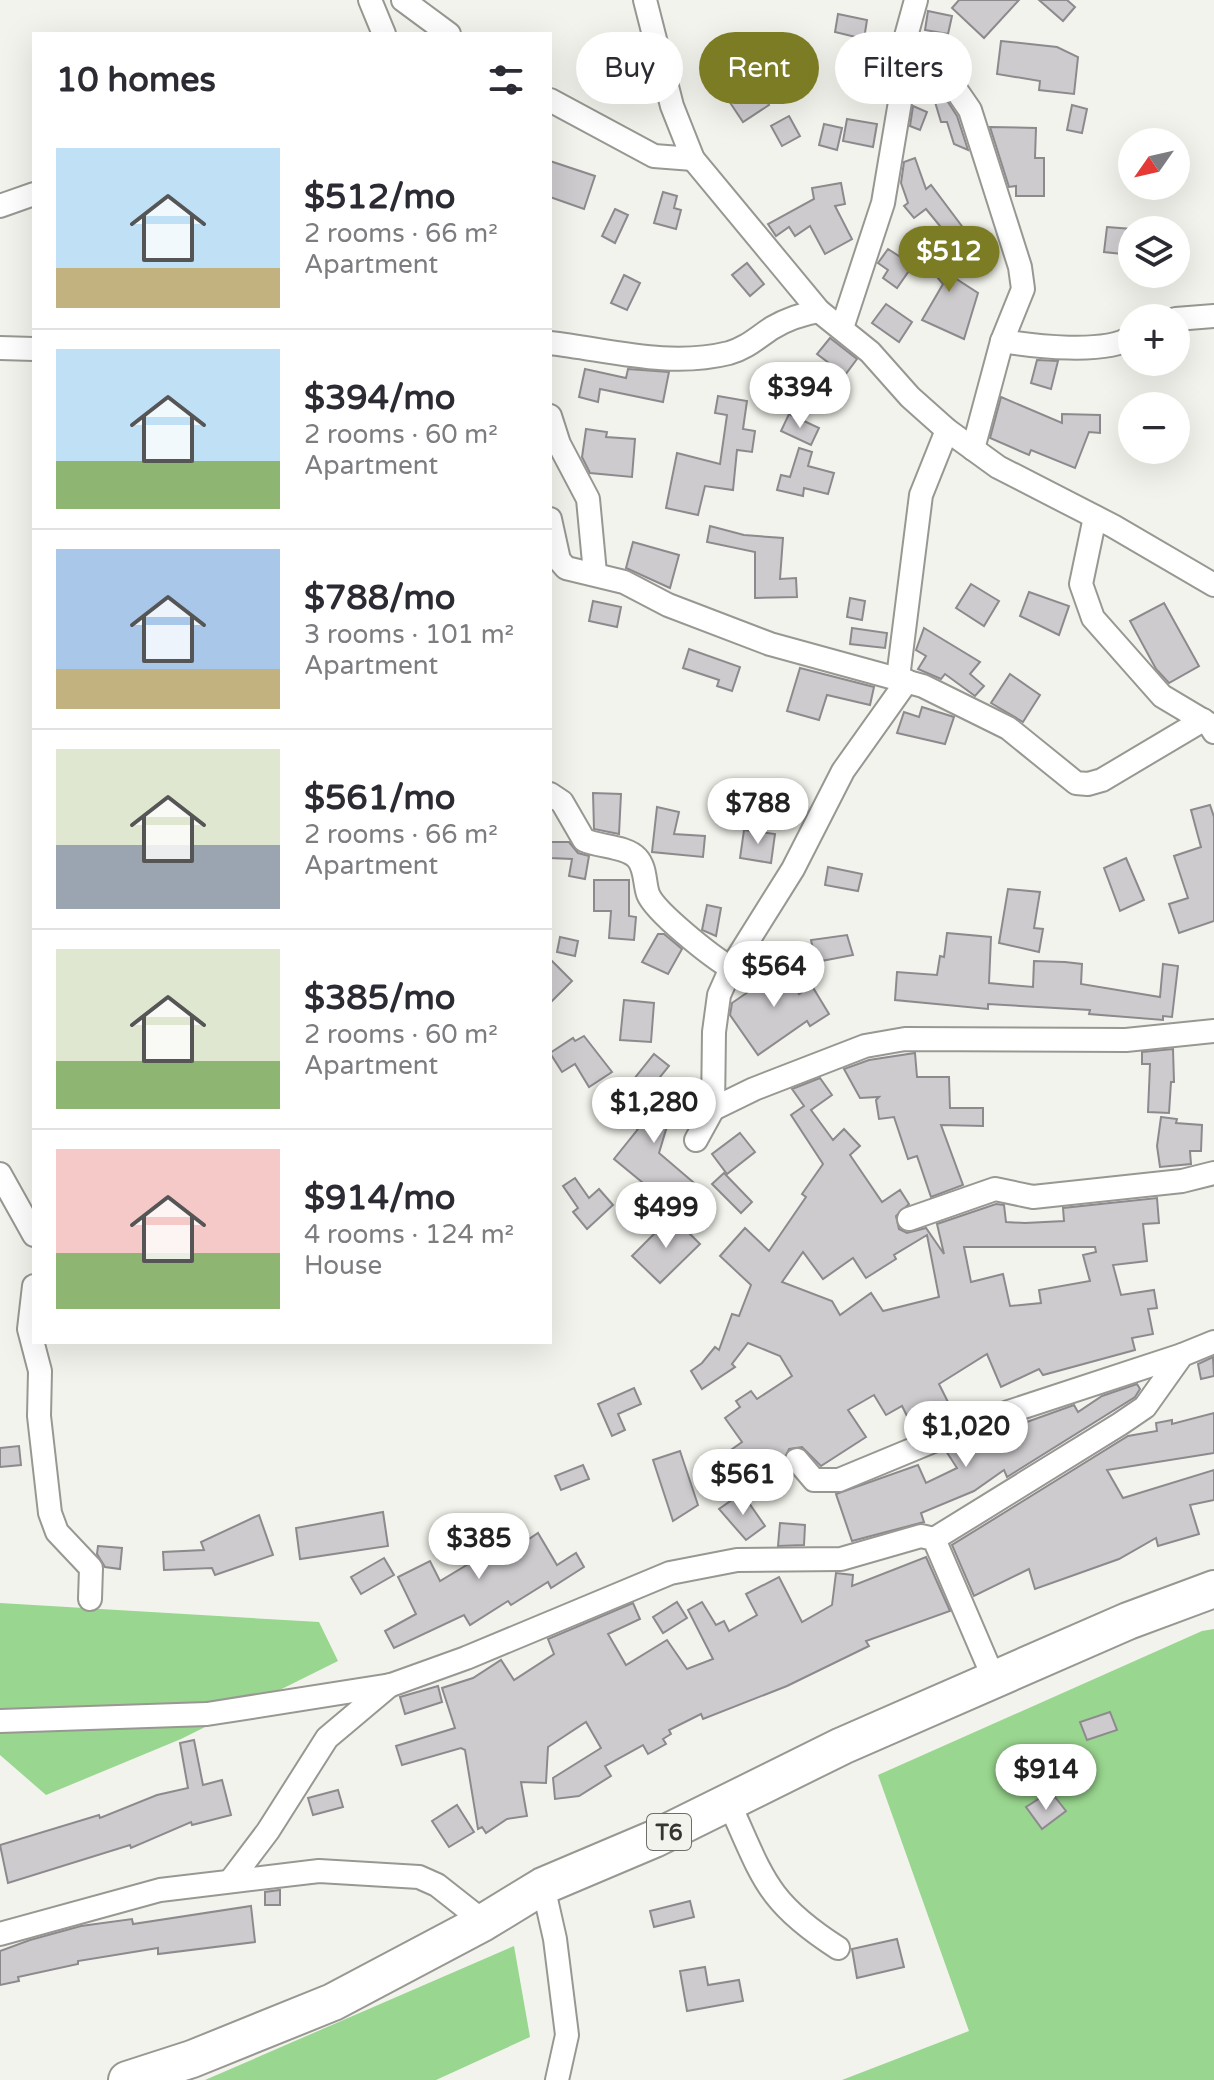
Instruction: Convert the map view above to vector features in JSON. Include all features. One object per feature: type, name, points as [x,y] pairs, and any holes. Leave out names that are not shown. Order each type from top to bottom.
[{"type":"highway","name":"T6","points":[[127,2080],[192,2059],[333,2002],[484,1922],[543,1886],[729,1803],[842,1746],[1181,1599],[1214,1589]]},
{"type":"street","points":[[370,0],[383,32]]},
{"type":"street","points":[[403,0],[446,32]]},
{"type":"street","points":[[645,0],[672,106],[693,159],[819,311],[842,328],[947,430],[998,467],[1095,517],[1214,585]]},
{"type":"street","points":[[907,32],[916,0]]},
{"type":"street","points":[[552,101],[621,142],[654,156],[693,159]]},
{"type":"street","points":[[842,328],[883,203],[898,104]]},
{"type":"street","points":[[964,104],[977,124],[1020,267],[1023,289],[1002,341],[973,449]]},
{"type":"street","points":[[0,206],[32,195]]},
{"type":"street","points":[[552,343],[651,358],[706,356],[743,348],[773,327],[796,316],[819,311]]},
{"type":"street","points":[[1190,318],[1214,316]]},
{"type":"street","points":[[1002,341],[1055,349],[1118,341]]},
{"type":"street","points":[[0,348],[32,349]]},
{"type":"street","points":[[552,428],[588,499],[595,573]]},
{"type":"street","points":[[696,1140],[713,1109],[714,1032],[719,995],[731,968],[793,869],[843,771],[902,680],[921,495],[947,430]]},
{"type":"street","points":[[552,526],[563,566],[595,573],[770,644],[902,680],[1008,728],[1082,784],[1102,780],[1208,726],[1162,696],[1093,618],[1081,584],[1095,517]]},
{"type":"street","points":[[552,795],[562,802],[584,840],[632,854],[639,860],[647,892],[662,914],[713,957],[731,968]]},
{"type":"street","points":[[713,1109],[852,1051],[905,1039],[1126,1040],[1214,1031]]},
{"type":"street","points":[[909,1219],[995,1189],[1033,1197],[1182,1181],[1214,1173]]},
{"type":"street","points":[[0,1174],[32,1231]]},
{"type":"street","points":[[32,1303],[29,1329],[32,1340]]},
{"type":"street","points":[[797,1460],[814,1480],[839,1480],[984,1420],[1214,1342]]},
{"type":"street","points":[[33,1344],[40,1371],[39,1416],[50,1513],[57,1532],[91,1568],[90,1599]]},
{"type":"street","points":[[0,1721],[207,1714],[391,1685],[466,1658],[670,1573],[737,1560],[841,1559],[921,1536],[934,1539],[1078,1452],[1145,1407],[1182,1355]]},
{"type":"street","points":[[934,1539],[994,1679]]},
{"type":"street","points":[[231,1880],[268,1831],[327,1738],[391,1685]]},
{"type":"street","points":[[729,1803],[754,1864],[779,1903],[807,1928],[838,1948]]},
{"type":"street","points":[[0,1934],[160,1890],[319,1871],[419,1877],[437,1885],[484,1922]]},
{"type":"street","points":[[543,1886],[555,1939],[567,2035],[557,2080]]},
{"type":"green space","points":[[0,1603],[319,1622],[338,1661],[181,1739],[46,1795],[0,1755]]},
{"type":"green space","points":[[1214,1629],[1214,2080],[842,2080],[969,2031],[878,1775],[1202,1631]]},
{"type":"green space","points":[[514,1946],[530,2037],[436,2080],[205,2080]]},
{"type":"building","points":[[959,0],[1019,0],[984,38],[952,8]]},
{"type":"building","points":[[1039,0],[1067,0],[1075,7],[1063,21]]},
{"type":"building","points":[[928,11],[952,16],[948,32],[925,30]]},
{"type":"building","points":[[838,14],[867,20],[865,32],[835,32]]},
{"type":"building","points":[[1001,41],[1057,47],[1078,57],[1074,94],[1039,90],[1040,81],[997,74]]},
{"type":"building","points":[[731,104],[768,104],[769,105],[743,122]]},
{"type":"building","points":[[936,104],[949,104],[957,116],[968,150],[954,144],[947,122],[941,122]]},
{"type":"building","points":[[1072,105],[1087,109],[1082,133],[1067,130]]},
{"type":"building","points":[[913,106],[927,112],[920,130],[910,126]]},
{"type":"building","points":[[789,116],[800,136],[782,146],[771,126]]},
{"type":"building","points":[[847,119],[877,124],[873,147],[843,141]]},
{"type":"building","points":[[824,124],[842,128],[837,150],[819,145]]},
{"type":"building","points":[[990,127],[1036,128],[1035,158],[1044,158],[1044,196],[1016,196],[1016,186],[1009,187]]},
{"type":"building","points":[[915,158],[926,189],[931,185],[967,233],[953,242],[926,209],[914,218],[904,206],[908,203],[901,183],[904,162]]},
{"type":"building","points":[[552,162],[595,176],[584,209],[552,198]]},
{"type":"building","points":[[841,183],[845,204],[835,206],[852,239],[825,254],[810,226],[795,236],[789,227],[776,236],[768,224],[814,199],[812,188]]},
{"type":"building","points":[[663,192],[677,196],[674,208],[681,210],[676,229],[654,223]]},
{"type":"building","points":[[615,209],[628,215],[615,243],[602,236]]},
{"type":"building","points":[[1107,227],[1118,228],[1118,254],[1104,252]]},
{"type":"building","points":[[941,242],[964,271],[955,278],[978,293],[964,339],[922,320],[943,284],[921,258]]},
{"type":"building","points":[[888,249],[913,265],[897,288],[883,278],[888,270],[878,263]]},
{"type":"building","points":[[747,263],[764,284],[750,296],[732,275]]},
{"type":"building","points":[[624,275],[640,283],[627,310],[611,303]]},
{"type":"building","points":[[886,304],[912,322],[899,342],[872,323]]},
{"type":"building","points":[[830,338],[857,359],[845,375],[817,354]]},
{"type":"building","points":[[1037,360],[1058,361],[1051,389],[1031,383]]},
{"type":"building","points":[[585,369],[626,378],[628,369],[669,372],[663,402],[600,389],[598,402],[579,397]]},
{"type":"building","points":[[718,396],[747,401],[743,429],[755,431],[752,452],[737,450],[733,490],[705,486],[698,515],[666,508],[677,453],[720,464],[727,415],[715,413]]},
{"type":"building","points":[[1001,397],[1062,423],[1062,414],[1100,415],[1100,433],[1089,432],[1075,468],[1031,450],[1029,455],[990,438]]},
{"type":"building","points":[[789,414],[819,428],[811,445],[781,431]]},
{"type":"building","points":[[586,429],[607,432],[606,437],[635,439],[632,477],[590,473],[582,457]]},
{"type":"building","points":[[799,448],[812,452],[808,466],[834,473],[828,494],[804,488],[803,496],[777,490],[781,475],[790,477]]},
{"type":"building","points":[[710,526],[744,535],[783,538],[780,579],[796,578],[797,597],[755,598],[755,552],[707,542]]},
{"type":"building","points":[[633,542],[679,555],[670,588],[626,568]]},
{"type":"building","points":[[971,584],[999,601],[984,626],[956,608]]},
{"type":"building","points":[[1029,592],[1069,606],[1059,635],[1020,616]]},
{"type":"building","points":[[850,598],[865,601],[862,620],[847,617]]},
{"type":"building","points":[[593,601],[621,607],[617,627],[589,621]]},
{"type":"building","points":[[1164,603],[1199,666],[1169,683],[1156,669],[1130,621]]},
{"type":"building","points":[[852,628],[887,633],[885,648],[850,644]]},
{"type":"building","points":[[924,628],[980,662],[970,674],[984,686],[975,696],[945,674],[941,679],[918,669],[926,656],[916,650]]},
{"type":"building","points":[[689,649],[740,667],[732,691],[717,686],[719,680],[683,668]]},
{"type":"building","points":[[800,668],[874,687],[870,705],[827,695],[819,720],[787,711]]},
{"type":"building","points":[[1010,674],[1040,695],[1023,722],[991,703]]},
{"type":"building","points":[[922,707],[954,717],[945,744],[897,733],[904,712],[919,717]]},
{"type":"building","points":[[593,793],[621,794],[619,834],[594,829]]},
{"type":"building","points":[[1210,805],[1214,817],[1214,921],[1179,933],[1169,904],[1188,898],[1174,856],[1201,847],[1191,810]]},
{"type":"building","points":[[657,807],[679,812],[674,834],[705,836],[703,857],[652,852]]},
{"type":"building","points":[[744,830],[775,834],[771,863],[740,858]]},
{"type":"building","points":[[552,842],[569,842],[578,853],[589,856],[585,879],[569,876],[572,859],[552,858]]},
{"type":"building","points":[[1126,858],[1144,900],[1120,911],[1104,868]]},
{"type":"building","points":[[828,867],[862,874],[858,891],[825,885]]},
{"type":"building","points":[[594,880],[629,880],[629,916],[636,917],[634,940],[609,938],[611,911],[594,911]]},
{"type":"building","points":[[1008,889],[1040,892],[1034,928],[1043,929],[1039,952],[999,943]]},
{"type":"building","points":[[707,905],[721,908],[716,936],[702,930]]},
{"type":"building","points":[[947,933],[991,937],[989,983],[1033,987],[1034,961],[1065,962],[1082,964],[1081,984],[1160,997],[1163,964],[1178,966],[1172,1017],[1163,1016],[1163,1020],[1089,1014],[1090,1010],[988,1004],[988,1009],[895,1000],[897,972],[937,975],[940,956],[944,957]]},
{"type":"building","points":[[658,934],[664,934],[682,949],[668,974],[642,962]]},
{"type":"building","points":[[847,935],[853,955],[816,962],[811,940]]},
{"type":"building","points":[[560,937],[578,941],[575,956],[557,952]]},
{"type":"building","points":[[758,951],[782,989],[793,983],[799,994],[812,986],[829,1014],[810,1026],[807,1021],[758,1055],[730,1015],[732,1003],[761,983],[750,964]]},
{"type":"building","points":[[552,961],[572,981],[552,1001]]},
{"type":"building","points":[[624,1000],[654,1003],[651,1042],[620,1040]]},
{"type":"building","points":[[584,1036],[612,1072],[589,1087],[575,1064],[562,1072],[552,1052],[573,1038],[575,1041]]},
{"type":"building","points":[[1173,1049],[1174,1082],[1171,1082],[1169,1113],[1148,1112],[1150,1064],[1142,1064],[1142,1052]]},
{"type":"building","points":[[915,1053],[917,1077],[949,1077],[950,1108],[983,1108],[983,1126],[941,1125],[963,1185],[931,1197],[917,1156],[908,1159],[894,1117],[879,1119],[876,1100],[879,1097],[860,1098],[844,1069],[869,1060]]},
{"type":"building","points":[[654,1054],[669,1066],[639,1103],[671,1113],[659,1153],[707,1194],[682,1215],[614,1159],[638,1129],[619,1120],[637,1082],[634,1079]]},
{"type":"building","points":[[820,1078],[832,1095],[811,1110],[833,1140],[844,1129],[860,1146],[850,1155],[882,1202],[900,1190],[909,1204],[896,1216],[899,1229],[907,1233],[926,1228],[944,1254],[937,1224],[996,1204],[1004,1205],[1006,1222],[1025,1223],[1064,1221],[1063,1208],[1157,1198],[1159,1223],[1143,1224],[1147,1261],[1113,1265],[1121,1295],[1154,1290],[1157,1308],[1148,1309],[1153,1334],[1132,1338],[1135,1350],[1043,1375],[1039,1369],[1001,1387],[987,1354],[939,1384],[952,1410],[913,1428],[902,1406],[886,1415],[874,1395],[848,1410],[866,1437],[821,1466],[802,1447],[789,1449],[783,1462],[788,1472],[750,1498],[721,1457],[742,1442],[725,1418],[740,1407],[736,1401],[751,1391],[757,1399],[792,1376],[780,1356],[748,1343],[732,1364],[735,1367],[702,1389],[691,1371],[715,1347],[719,1350],[732,1314],[739,1316],[751,1285],[720,1256],[745,1228],[769,1251],[806,1197],[802,1194],[823,1164],[791,1115],[804,1106],[792,1089]],"holes":[[[927,1235],[939,1297],[883,1311],[871,1293],[840,1315],[832,1301],[782,1282],[803,1252],[823,1279],[853,1258],[866,1278],[896,1259],[894,1255]],[[964,1247],[1095,1247],[1096,1252],[1083,1255],[1090,1281],[1039,1290],[1041,1303],[1010,1306],[1003,1274],[971,1282]]]},
{"type":"building","points":[[1161,1117],[1177,1119],[1176,1123],[1202,1125],[1201,1151],[1190,1151],[1191,1164],[1160,1167],[1157,1146]]},
{"type":"building","points":[[740,1133],[755,1152],[727,1174],[712,1154]]},
{"type":"building","points":[[724,1173],[752,1202],[741,1213],[712,1184]]},
{"type":"building","points":[[575,1178],[589,1198],[599,1189],[613,1205],[587,1229],[573,1212],[578,1208],[563,1186]]},
{"type":"building","points":[[672,1216],[700,1244],[660,1283],[632,1256]]},
{"type":"building","points":[[1213,1357],[1214,1376],[1201,1379],[1198,1364]]},
{"type":"building","points":[[1137,1384],[1140,1389],[1135,1397],[1007,1477],[1004,1470],[974,1491],[921,1513],[924,1522],[852,1541],[836,1494],[918,1465],[926,1483],[957,1468],[946,1451],[1074,1405],[1078,1412],[1102,1396]]},
{"type":"building","points":[[634,1388],[641,1404],[618,1414],[625,1430],[612,1436],[598,1404]]},
{"type":"building","points":[[1214,1413],[1214,1453],[1107,1470],[1123,1498],[1214,1470],[1214,1500],[1190,1505],[1199,1534],[1158,1546],[1156,1538],[1119,1559],[1035,1589],[1029,1569],[974,1596],[952,1545],[1128,1436],[1157,1431],[1156,1423],[1172,1420],[1172,1424]]},
{"type":"building","points":[[19,1446],[21,1465],[0,1467],[0,1448]]},
{"type":"building","points":[[680,1451],[698,1505],[673,1521],[653,1460]]},
{"type":"building","points":[[583,1465],[589,1479],[561,1490],[555,1476]]},
{"type":"building","points":[[742,1493],[765,1526],[746,1540],[719,1509]]},
{"type":"building","points":[[383,1512],[388,1546],[300,1559],[296,1528]]},
{"type":"building","points":[[259,1515],[273,1555],[215,1575],[212,1568],[164,1570],[163,1552],[204,1550],[201,1542]]},
{"type":"building","points":[[490,1515],[502,1532],[506,1535],[511,1531],[520,1545],[538,1533],[557,1565],[576,1553],[584,1567],[551,1588],[548,1582],[511,1605],[508,1601],[470,1625],[464,1615],[394,1648],[385,1631],[416,1614],[398,1577],[430,1561],[440,1581],[480,1557],[464,1532]]},
{"type":"building","points":[[780,1523],[805,1525],[804,1545],[778,1546]]},
{"type":"building","points":[[98,1546],[122,1548],[120,1569],[105,1567],[97,1554]]},
{"type":"building","points":[[926,1557],[950,1611],[866,1641],[869,1646],[787,1686],[703,1719],[701,1714],[669,1730],[671,1734],[663,1739],[666,1744],[648,1754],[643,1745],[605,1766],[611,1776],[579,1796],[555,1799],[553,1778],[601,1748],[586,1722],[548,1747],[546,1783],[521,1782],[527,1816],[507,1819],[486,1833],[482,1827],[478,1829],[465,1750],[461,1748],[402,1765],[396,1746],[455,1728],[442,1688],[473,1678],[501,1660],[514,1680],[554,1654],[548,1639],[633,1603],[640,1619],[608,1634],[626,1665],[667,1640],[687,1669],[713,1659],[688,1610],[702,1602],[716,1625],[724,1621],[729,1631],[757,1615],[746,1594],[779,1577],[802,1622],[832,1605],[836,1573],[853,1575],[852,1586]]},
{"type":"building","points":[[384,1558],[394,1575],[361,1594],[351,1577]]},
{"type":"building","points":[[677,1602],[687,1618],[663,1633],[653,1617]]},
{"type":"building","points":[[438,1686],[442,1702],[405,1714],[400,1697]]},
{"type":"building","points":[[1110,1712],[1117,1730],[1087,1740],[1080,1722]]},
{"type":"building","points":[[194,1740],[203,1785],[222,1780],[231,1815],[192,1825],[191,1822],[131,1848],[130,1845],[8,1883],[0,1845],[99,1815],[100,1818],[157,1795],[188,1788],[180,1743]]},
{"type":"building","points":[[338,1790],[343,1807],[313,1815],[308,1798]]},
{"type":"building","points":[[1055,1797],[1066,1811],[1042,1829],[1026,1807],[1040,1798],[1045,1805]]},
{"type":"building","points":[[457,1805],[474,1832],[449,1847],[432,1821]]},
{"type":"building","points":[[280,1890],[280,1905],[265,1905],[265,1892]]},
{"type":"building","points":[[690,1901],[694,1917],[654,1927],[650,1911]]},
{"type":"building","points":[[251,1906],[255,1942],[158,1954],[158,1948],[78,1961],[78,1964],[18,1977],[19,1981],[0,1985],[0,1951],[30,1940],[81,1926],[132,1919],[133,1924]]},
{"type":"building","points":[[897,1939],[904,1967],[857,1978],[852,1949]]},
{"type":"building","points":[[705,1967],[708,1985],[739,1980],[743,2001],[687,2011],[680,1971]]}]
